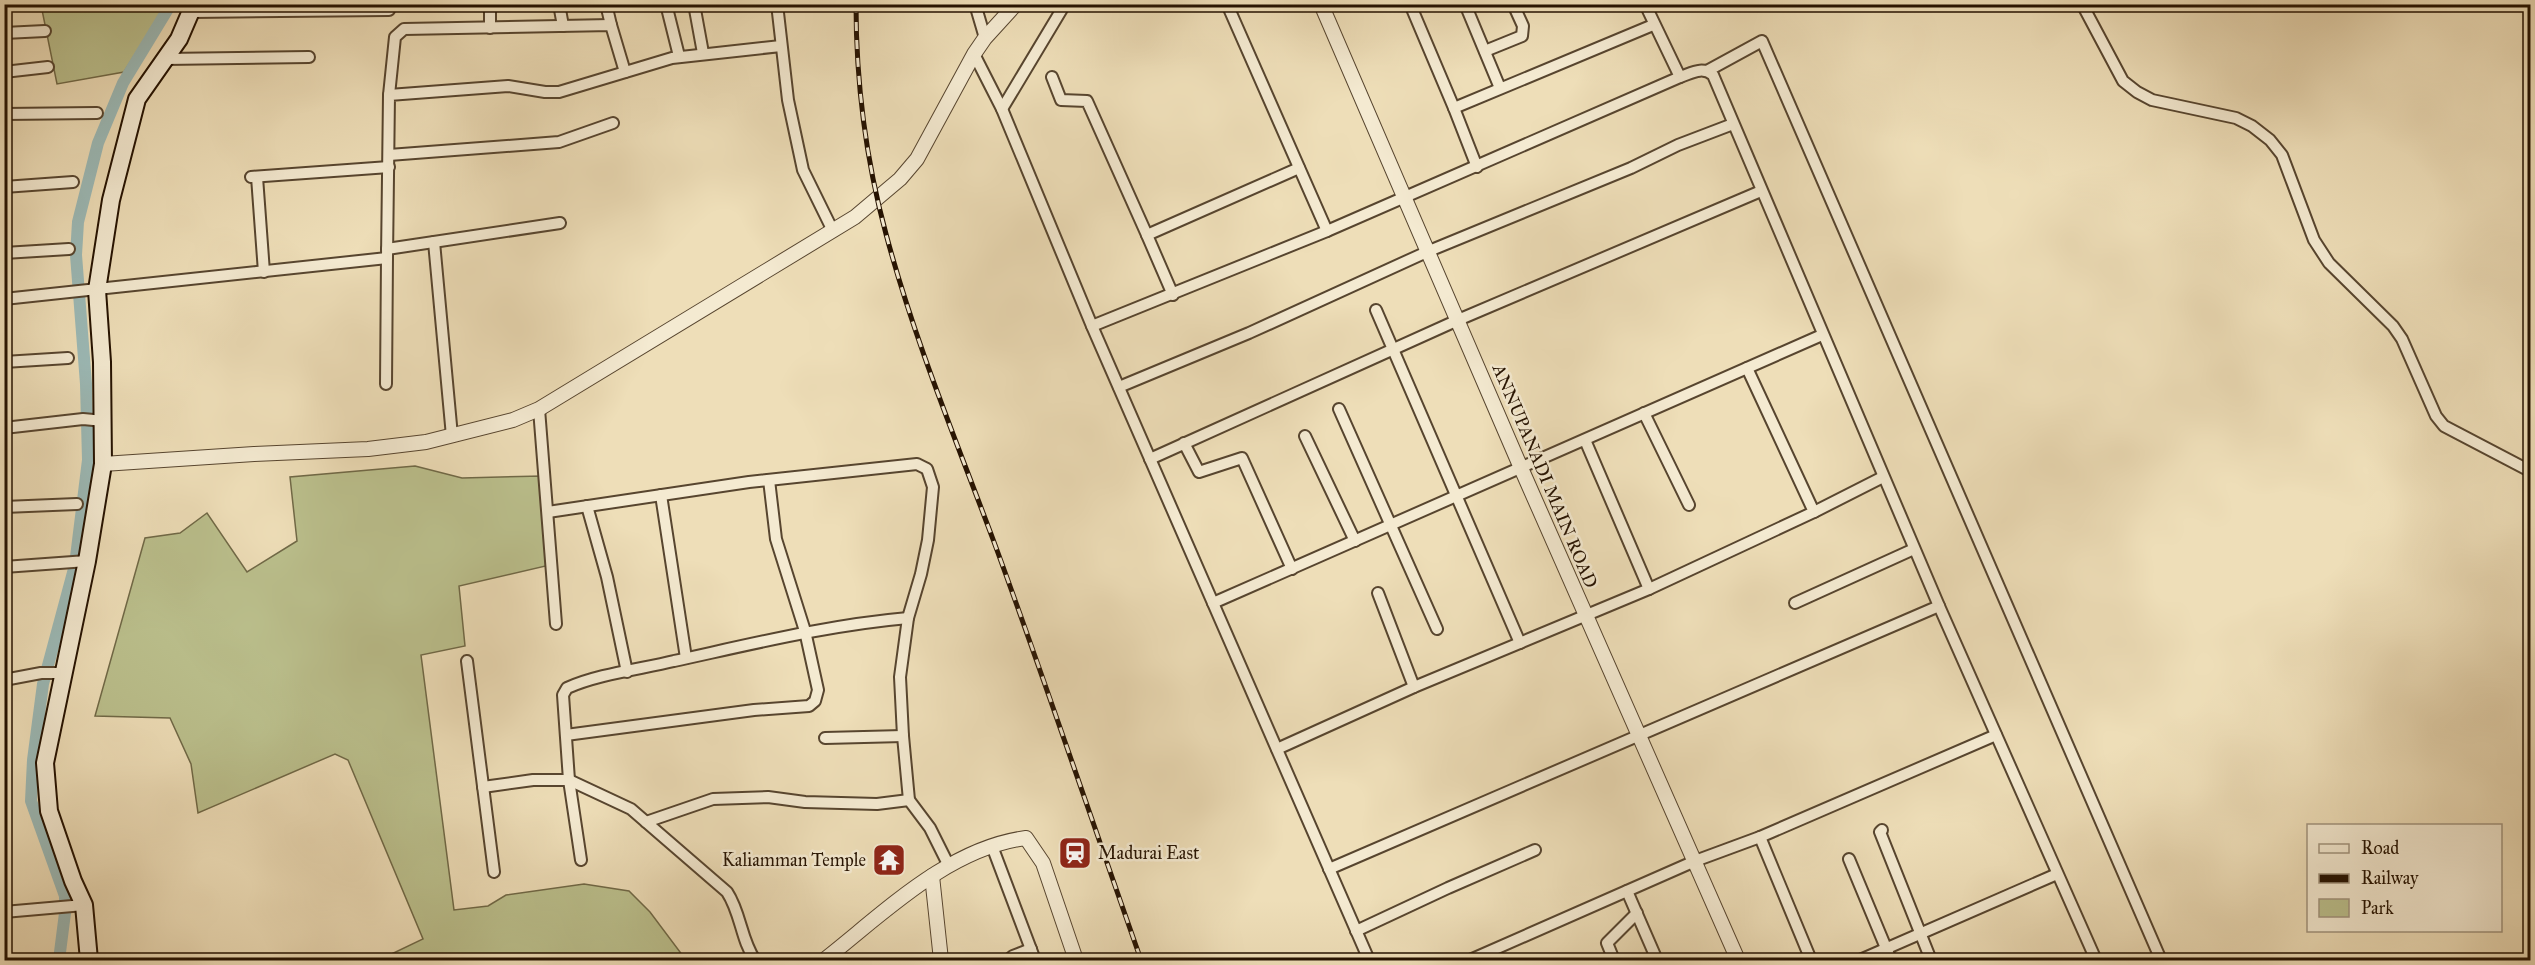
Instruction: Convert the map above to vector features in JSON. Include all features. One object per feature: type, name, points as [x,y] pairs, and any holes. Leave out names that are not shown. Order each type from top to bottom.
[{"type":"main road","points":[[89,960],[72,906],[73,881],[49,811],[45,764],[52,673],[77,561],[103,464],[93,420],[85,290],[137,99],[179,39],[193,8]]},
{"type":"street","points":[[490,4],[490,27]]},
{"type":"street","points":[[559,4],[563,26]]},
{"type":"street","points":[[606,4],[625,72]]},
{"type":"street","points":[[666,4],[679,56]]},
{"type":"street","points":[[694,4],[703,53]]},
{"type":"street","points":[[777,4],[788,100],[803,170],[833,231]]},
{"type":"street","points":[[975,4],[985,38]]},
{"type":"street","points":[[103,464],[368,449],[426,442],[513,420],[539,409],[855,217],[900,179],[917,159],[974,54],[985,38],[1016,4]]},
{"type":"street","points":[[1002,109],[1065,4]]},
{"type":"street","points":[[1227,4],[1327,231]]},
{"type":"street","name":"ANNUPANADI MAIN ROAD","points":[[1321,4],[1521,468],[1738,960]]},
{"type":"street","points":[[1410,4],[1476,167]]},
{"type":"street","points":[[1465,4],[1500,88]]},
{"type":"street","points":[[1485,51],[1522,36],[1522,26],[1513,4]]},
{"type":"street","points":[[1645,4],[1680,77]]},
{"type":"street","points":[[2082,4],[2123,81],[2137,93],[2152,100],[2236,118],[2252,126],[2270,140],[2282,155],[2314,240],[2329,263],[2393,326],[2402,339],[2436,416],[2444,426],[2530,471]]},
{"type":"street","points":[[193,8],[388,10]]},
{"type":"street","points":[[1454,108],[1653,24]]},
{"type":"street","points":[[386,384],[389,95],[396,33],[404,29],[611,25]]},
{"type":"street","points":[[4,33],[45,31]]},
{"type":"street","points":[[1092,326],[1327,231],[1680,77],[1707,70],[1762,41],[2161,960]]},
{"type":"street","points":[[389,95],[508,86],[559,92],[679,56],[781,46]]},
{"type":"street","points":[[974,54],[1002,109],[1092,326],[1369,960]]},
{"type":"street","points":[[165,59],[309,57]]},
{"type":"street","points":[[4,72],[48,67]]},
{"type":"street","points":[[1707,70],[1713,75],[1914,549],[2096,960]]},
{"type":"street","points":[[1052,77],[1061,100],[1087,101],[1173,295]]},
{"type":"street","points":[[4,114],[97,113]]},
{"type":"street","points":[[264,272],[254,177],[560,142],[613,123]]},
{"type":"street","points":[[1119,387],[1249,333],[1429,251],[1631,168],[1678,145],[1733,124]]},
{"type":"street","points":[[1147,235],[1299,168]]},
{"type":"street","points":[[4,187],[73,182]]},
{"type":"street","points":[[1150,459],[1458,320],[1761,191]]},
{"type":"street","points":[[4,299],[264,272],[387,254],[434,242],[560,223]]},
{"type":"street","points":[[434,242],[452,435]]},
{"type":"street","points":[[4,253],[69,249]]},
{"type":"street","points":[[1376,310],[1520,643]]},
{"type":"street","points":[[1213,603],[1822,335]]},
{"type":"street","points":[[4,362],[68,358]]},
{"type":"street","points":[[1747,368],[1814,512]]},
{"type":"street","points":[[539,409],[556,624]]},
{"type":"street","points":[[1338,409],[1437,629]]},
{"type":"street","points":[[1644,414],[1689,505]]},
{"type":"street","points":[[4,428],[93,420]]},
{"type":"street","points":[[1305,436],[1355,541]]},
{"type":"street","points":[[1585,440],[1649,589]]},
{"type":"street","points":[[1184,443],[1199,472],[1242,458],[1292,569]]},
{"type":"street","points":[[548,512],[769,480],[917,464],[927,469],[933,487],[928,540],[908,618],[900,677],[903,736],[909,800],[930,828],[948,864]]},
{"type":"street","points":[[1277,749],[1414,687],[1649,589],[1883,477]]},
{"type":"street","points":[[566,735],[754,710],[809,706],[815,701],[818,690],[805,631],[776,539],[769,480]]},
{"type":"street","points":[[661,495],[686,658]]},
{"type":"street","points":[[4,507],[77,504]]},
{"type":"street","points":[[587,506],[607,577],[627,672]]},
{"type":"street","points":[[1795,603],[1914,549]]},
{"type":"street","points":[[4,567],[77,561]]},
{"type":"street","points":[[1378,593],[1414,687]]},
{"type":"street","points":[[1329,869],[1640,737],[1939,606]]},
{"type":"street","points":[[581,860],[569,780],[564,695],[567,688],[805,631],[859,622],[908,618]]},
{"type":"street","points":[[467,661],[494,872]]},
{"type":"street","points":[[4,680],[52,673]]},
{"type":"street","points":[[1470,960],[1695,861],[1760,837],[1996,735]]},
{"type":"street","points":[[825,738],[903,736]]},
{"type":"street","points":[[483,787],[523,781],[569,780],[631,809],[727,892],[735,907],[747,948],[755,960]]},
{"type":"street","points":[[646,822],[713,799],[768,797],[805,802],[877,804],[909,800]]},
{"type":"street","points":[[1882,830],[1880,832],[1931,960]]},
{"type":"street","points":[[824,960],[948,864],[992,846],[1026,837],[1043,863],[1076,960]]},
{"type":"street","points":[[1760,837],[1811,960]]},
{"type":"street","points":[[992,846],[1033,955],[1012,956],[1008,960]]},
{"type":"street","points":[[1356,931],[1535,850]]},
{"type":"street","points":[[1849,859],[1890,960]]},
{"type":"street","points":[[1860,960],[2057,874]]},
{"type":"street","points":[[932,876],[941,960]]},
{"type":"street","points":[[1628,891],[1657,960]]},
{"type":"street","points":[[4,912],[72,906]]},
{"type":"street","points":[[1614,960],[1607,943],[1637,914]]},
{"type":"green space","points":[[41,5],[167,5],[124,72],[57,84]]},
{"type":"green space","points":[[415,466],[462,478],[542,476],[550,565],[459,586],[465,646],[421,655],[454,910],[488,906],[506,895],[584,884],[629,891],[650,912],[686,960],[379,960],[423,939],[348,760],[335,754],[198,813],[191,764],[170,718],[95,716],[145,538],[180,533],[207,513],[247,572],[297,541],[290,477]]},
{"type":"waterway","points":[[59,960],[65,896],[31,801],[33,760],[43,684],[75,565],[88,460],[86,384],[76,255],[78,222],[98,143],[123,83],[171,4]]},
{"type":"railway","points":[[856,4],[860,91],[868,149],[879,206],[897,273],[922,351],[1013,594],[1141,960]]},
{"type":"place","name":"Madurai East","points":[[1075,853]]},
{"type":"place","name":"Kaliamman Temple","points":[[889,860]]}]
